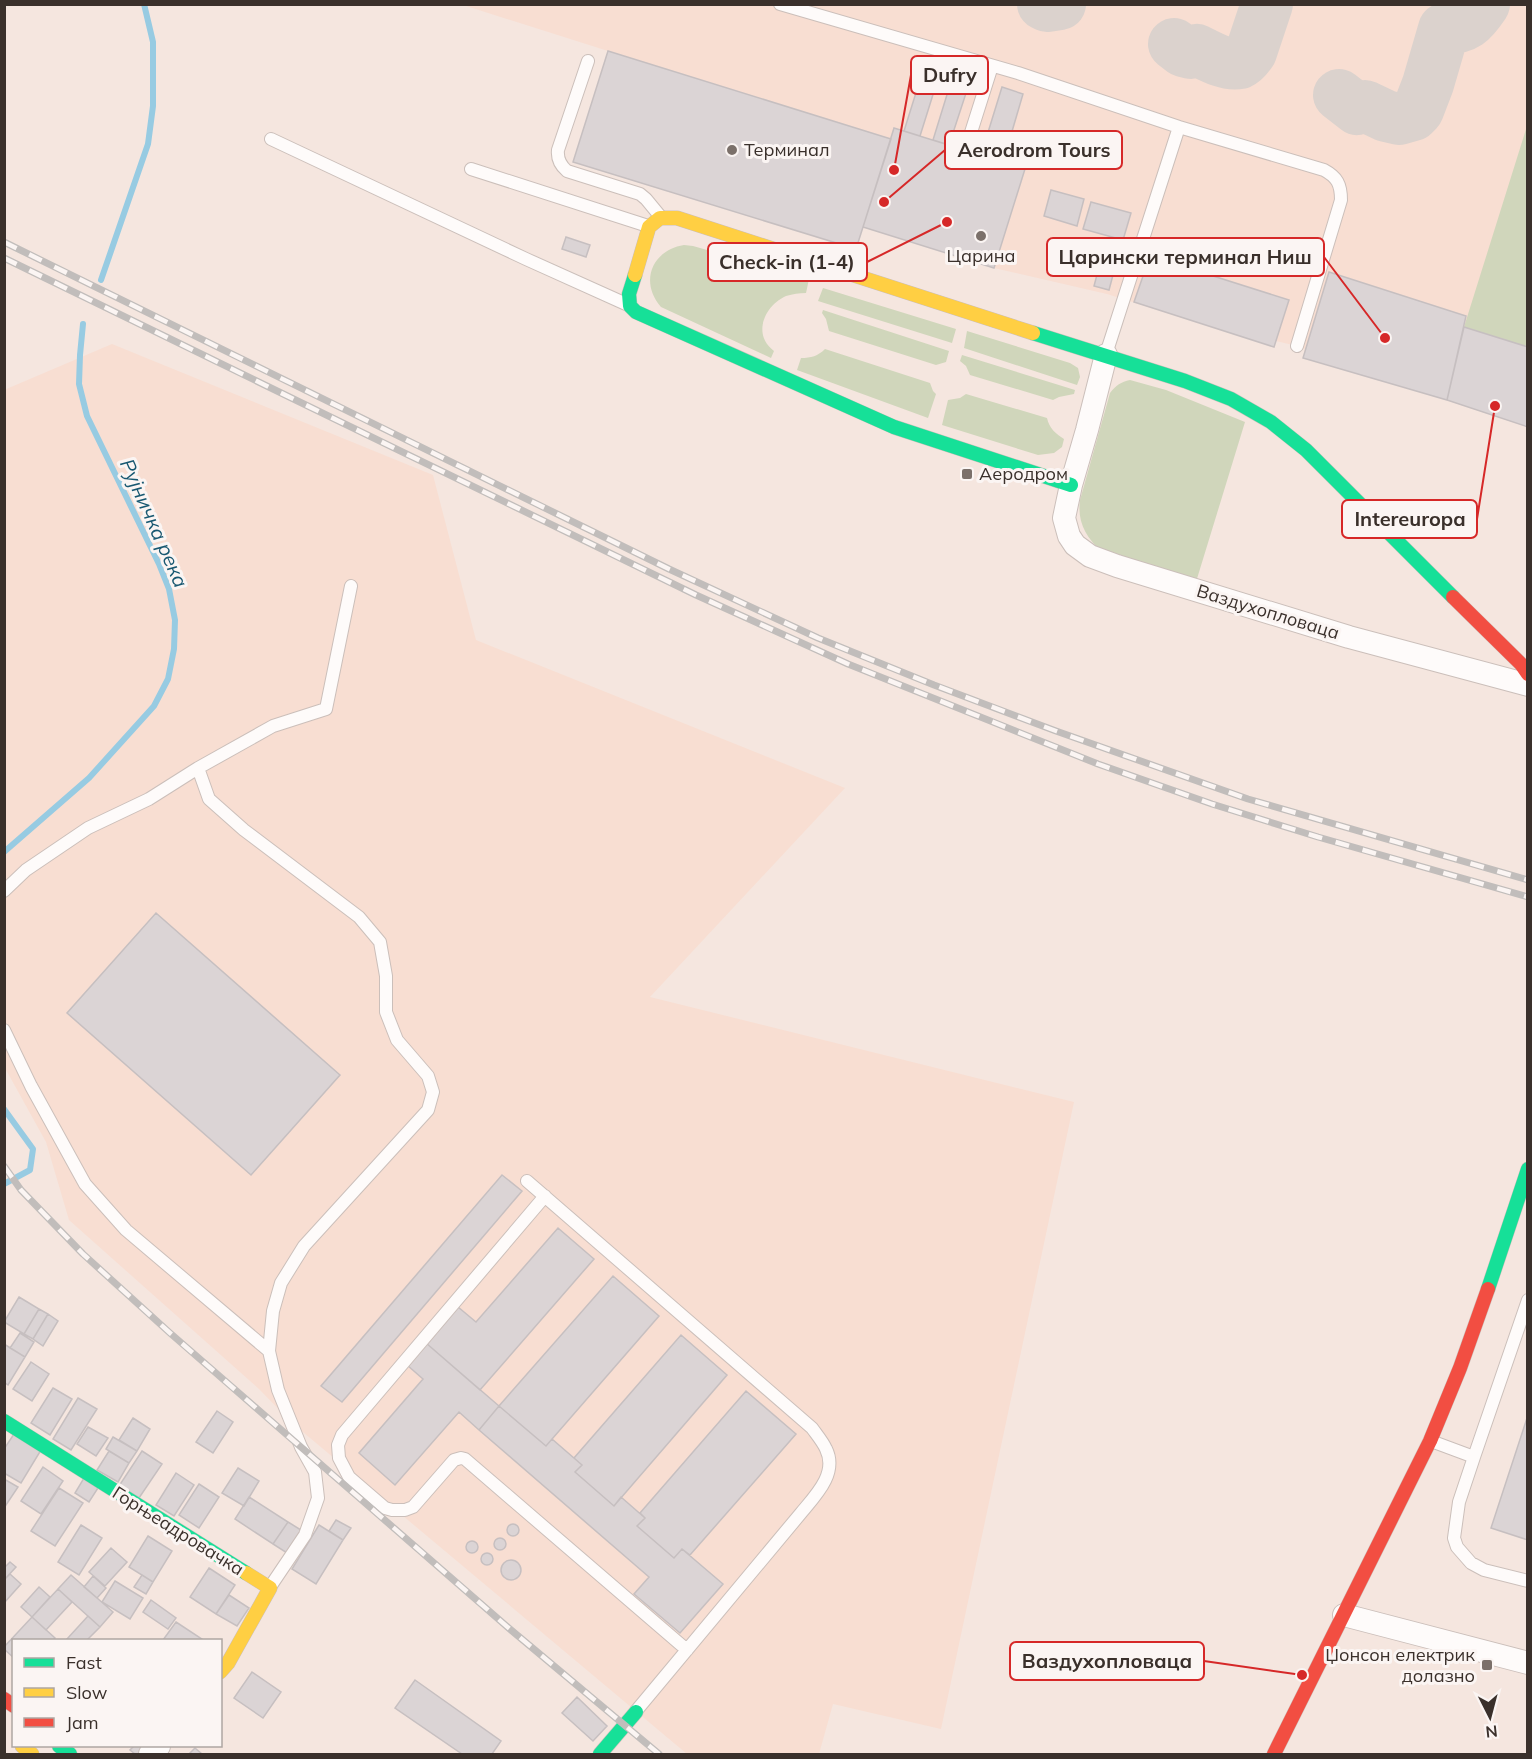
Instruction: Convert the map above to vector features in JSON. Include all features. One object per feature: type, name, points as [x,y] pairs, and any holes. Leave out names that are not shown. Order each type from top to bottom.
[{"type":"street","points":[[1071,485],[894,427],[636,312],[630,306],[629,294],[653,220],[661,217],[682,219],[969,313],[1106,355],[1231,399],[1286,433],[1521,664],[1527,674]]},
{"type":"street","name":"Ваздухопловаца","points":[[1106,355],[1064,518],[1069,536],[1075,545],[1096,559],[1349,637],[1527,685]]},
{"type":"street","points":[[1274,1755],[1430,1440],[1460,1368],[1527,1169]]},
{"type":"street","name":"Горњеадровачка","points":[[4,1421],[270,1588]]},
{"type":"street","points":[[222,1670],[270,1588]]},
{"type":"street","points":[[1344,1614],[1527,1663]]},
{"type":"street","points":[[600,1755],[636,1712]]},
{"type":"lane","points":[[780,4],[992,66],[1179,127],[1324,170],[1333,175],[1339,182],[1341,200],[1297,346]]},
{"type":"lane","points":[[588,61],[558,150],[560,164],[567,171],[640,194],[661,217]]},
{"type":"lane","points":[[967,146],[992,66]]},
{"type":"lane","points":[[1106,355],[1179,127]]},
{"type":"lane","points":[[271,139],[525,260],[630,306]]},
{"type":"lane","points":[[471,169],[649,227]]},
{"type":"lane","points":[[4,891],[26,870],[88,828],[149,799],[198,768],[273,726],[326,709],[351,586]]},
{"type":"lane","points":[[198,768],[209,799],[244,830],[359,917],[380,942],[386,976],[386,1012],[398,1040],[428,1076],[433,1092],[428,1110],[304,1246],[281,1283],[273,1311],[269,1351],[278,1390],[301,1447],[315,1472],[318,1498],[305,1535],[270,1588]]},
{"type":"lane","points":[[4,1030],[31,1086],[85,1184],[126,1230],[269,1351]]},
{"type":"lane","points":[[527,1181],[812,1428],[827,1450],[830,1465],[824,1484],[636,1712]]},
{"type":"lane","points":[[545,1196],[342,1434],[338,1445],[339,1458],[349,1477],[385,1508],[400,1510],[413,1507],[450,1464],[457,1459],[465,1459],[687,1650]]},
{"type":"lane","points":[[1527,1300],[1459,1502],[1454,1538],[1463,1556],[1471,1563],[1484,1570],[1527,1581]]},
{"type":"lane","points":[[1430,1440],[1474,1457]]},
{"type":"shaded area","points":[[463,5],[1527,5],[1527,427],[1446,400],[1303,358],[1305,349],[1297,346],[1276,341],[1274,347],[1107,294],[994,268],[863,227],[890,139]]},
{"type":"shaded area","points":[[112,344],[433,475],[476,640],[845,788],[650,997],[1074,1102],[941,1729],[833,1704],[819,1754],[687,1754],[291,1422],[259,1389],[69,1220],[46,1142],[5,1068],[4,390]]},
{"type":"green space","points":[[1527,126],[1527,347],[1464,327]]},
{"type":"green space","points":[[684,245],[809,279],[806,293],[786,296],[778,301],[767,314],[762,329],[767,344],[774,351],[771,358],[661,307],[651,287],[652,268],[664,253]]},
{"type":"green space","points":[[823,288],[956,329],[952,343],[818,301]]},
{"type":"green space","points":[[823,310],[949,351],[946,362],[936,365],[829,331]]},
{"type":"green space","points":[[967,331],[1070,363],[1078,368],[1080,377],[1077,385],[964,348]]},
{"type":"green space","points":[[825,349],[930,383],[936,394],[928,418],[797,370],[801,358],[814,356]]},
{"type":"green space","points":[[962,355],[1075,390],[1074,394],[1053,400],[970,375],[966,366],[960,361]]},
{"type":"green space","points":[[1130,380],[1166,390],[1245,422],[1196,582],[1102,552],[1091,541],[1081,522],[1080,500],[1110,393],[1119,384]]},
{"type":"green space","points":[[966,394],[1047,418],[1053,430],[1064,439],[1062,447],[1054,453],[1038,455],[942,425],[948,400],[960,398]]},
{"type":"building","name":"Терминал","points":[[608,51],[891,139],[856,249],[573,162]]},
{"type":"building","points":[[925,64],[941,69],[920,136],[904,131]]},
{"type":"building","points":[[954,72],[971,78],[949,145],[933,140]]},
{"type":"building","points":[[1002,87],[1023,94],[1003,162],[981,155]]},
{"type":"building","name":"Терминал","points":[[894,128],[1025,169],[994,268],[863,227]]},
{"type":"building","points":[[1051,190],[1084,199],[1077,226],[1044,216]]},
{"type":"building","points":[[1091,202],[1131,213],[1123,240],[1083,229]]},
{"type":"building","points":[[566,237],[590,245],[586,257],[562,249]]},
{"type":"building","points":[[1106,241],[1121,245],[1109,290],[1094,286]]},
{"type":"building","points":[[1150,256],[1289,300],[1274,347],[1134,302]]},
{"type":"building","points":[[1329,272],[1466,316],[1447,400],[1303,358]]},
{"type":"building","points":[[1464,327],[1528,347],[1528,427],[1447,400]]},
{"type":"building","points":[[156,913],[340,1075],[251,1175],[67,1013]]},
{"type":"building","points":[[502,1175],[522,1191],[342,1402],[321,1386]]},
{"type":"building","points":[[558,1228],[594,1259],[480,1390],[426,1343],[458,1307],[476,1322]]},
{"type":"building","points":[[613,1276],[659,1316],[546,1446],[499,1406]]},
{"type":"building","points":[[19,1297],[39,1309],[24,1334],[4,1322]]},
{"type":"building","points":[[39,1309],[48,1314],[33,1339],[24,1334]]},
{"type":"building","points":[[48,1314],[58,1321],[43,1346],[33,1339]]},
{"type":"building","points":[[20,1333],[34,1342],[25,1357],[10,1348]]},
{"type":"building","points":[[681,1335],[727,1375],[614,1506],[575,1472],[582,1465],[574,1458]]},
{"type":"building","points":[[426,1343],[499,1406],[479,1430],[459,1412],[395,1485],[359,1453],[423,1379],[407,1365]]},
{"type":"building","points":[[4,1344],[25,1357],[8,1385],[4,1382]]},
{"type":"building","points":[[31,1362],[49,1374],[32,1401],[13,1389]]},
{"type":"building","points":[[53,1388],[72,1399],[50,1435],[31,1423]]},
{"type":"building","points":[[746,1391],[796,1434],[690,1555],[682,1549],[674,1558],[637,1526],[645,1518],[640,1513]]},
{"type":"building","points":[[78,1398],[97,1409],[71,1450],[53,1439]]},
{"type":"building","points":[[499,1406],[546,1446],[552,1439],[582,1465],[575,1472],[614,1506],[621,1497],[645,1518],[637,1526],[674,1558],[682,1549],[723,1584],[680,1633],[634,1594],[649,1577],[479,1430]]},
{"type":"building","points":[[217,1411],[233,1422],[213,1453],[196,1442]]},
{"type":"building","points":[[1528,1415],[1528,1540],[1491,1528]]},
{"type":"building","points":[[133,1418],[150,1429],[137,1451],[119,1440]]},
{"type":"building","points":[[88,1427],[108,1438],[96,1456],[77,1444]]},
{"type":"building","points":[[14,1434],[41,1450],[21,1483],[4,1473],[4,1449]]},
{"type":"building","points":[[113,1437],[137,1451],[129,1463],[106,1449]]},
{"type":"building","points":[[109,1451],[129,1463],[118,1482],[97,1470]]},
{"type":"building","points":[[142,1451],[162,1464],[139,1498],[119,1486]]},
{"type":"building","points":[[43,1467],[63,1481],[41,1514],[21,1501]]},
{"type":"building","points":[[238,1468],[259,1481],[244,1506],[222,1493]]},
{"type":"building","points":[[176,1473],[194,1485],[174,1516],[156,1505]]},
{"type":"building","points":[[84,1478],[98,1488],[89,1502],[75,1493]]},
{"type":"building","points":[[4,1479],[18,1487],[4,1508]]},
{"type":"building","points":[[199,1484],[219,1497],[199,1528],[179,1515]]},
{"type":"building","points":[[59,1488],[83,1503],[55,1546],[31,1531]]},
{"type":"building","points":[[249,1497],[288,1522],[273,1544],[235,1519]]},
{"type":"building","points":[[336,1520],[351,1528],[343,1540],[329,1531]]},
{"type":"building","points":[[288,1522],[301,1530],[287,1553],[273,1544]]},
{"type":"building","points":[[513,1524],[519,1530],[513,1536],[507,1530]]},
{"type":"building","points":[[81,1525],[102,1538],[79,1575],[58,1562]]},
{"type":"building","points":[[319,1525],[343,1540],[316,1584],[292,1569]]},
{"type":"building","points":[[148,1536],[172,1551],[153,1582],[129,1567]]},
{"type":"building","points":[[500,1538],[506,1544],[500,1550],[494,1544]]},
{"type":"building","points":[[472,1541],[478,1547],[472,1553],[466,1547]]},
{"type":"building","points":[[111,1548],[127,1562],[105,1586],[89,1572]]},
{"type":"building","points":[[487,1553],[493,1559],[487,1565],[481,1559]]},
{"type":"building","points":[[511,1560],[518,1563],[521,1570],[518,1577],[511,1580],[504,1577],[501,1570],[504,1563]]},
{"type":"building","points":[[10,1562],[16,1567],[4,1580],[4,1568]]},
{"type":"building","points":[[209,1568],[235,1585],[216,1614],[190,1597]]},
{"type":"building","points":[[10,1574],[21,1584],[4,1603],[4,1580]]},
{"type":"building","points":[[71,1575],[113,1612],[100,1627],[58,1589]]},
{"type":"building","points":[[142,1575],[153,1582],[146,1594],[134,1587]]},
{"type":"building","points":[[93,1576],[106,1588],[97,1598],[84,1587]]},
{"type":"building","points":[[115,1581],[143,1598],[130,1619],[102,1602]]},
{"type":"building","points":[[39,1587],[50,1597],[32,1617],[21,1607]]},
{"type":"building","points":[[58,1589],[72,1602],[46,1630],[32,1617]]},
{"type":"building","points":[[229,1595],[249,1608],[237,1626],[216,1614]]},
{"type":"building","points":[[151,1600],[176,1618],[168,1629],[143,1612]]},
{"type":"building","points":[[88,1616],[100,1627],[88,1639],[67,1639]]},
{"type":"building","points":[[32,1617],[55,1638],[12,1639],[12,1656],[4,1647]]},
{"type":"building","points":[[176,1622],[202,1639],[164,1639]]},
{"type":"building","points":[[252,1672],[281,1692],[263,1718],[234,1698]]},
{"type":"building","points":[[415,1680],[501,1741],[492,1754],[462,1754],[395,1708]]},
{"type":"building","points":[[577,1697],[607,1726],[593,1741],[562,1713]]},
{"type":"building","points":[[133,1747],[148,1747],[145,1754],[135,1754],[130,1750]]},
{"type":"building","points":[[195,1748],[202,1754],[189,1754]]},
{"type":"waterway","name":"Рујничка река","points":[[101,280],[148,144],[153,106],[153,42],[144,4]]},
{"type":"waterway","name":"Рујничка река","points":[[4,852],[89,778],[154,706],[168,679],[174,649],[175,620],[169,589],[87,416],[79,384],[83,324]]},
{"type":"waterway","name":"Рујничка река","points":[[4,1109],[33,1149],[30,1170],[4,1184]]},
{"type":"taxiway","points":[[1043,4],[1047,6],[1060,4]]},
{"type":"taxiway","points":[[1174,44],[1183,51],[1191,53],[1197,50],[1223,62],[1240,63],[1251,52],[1267,4]]},
{"type":"taxiway","points":[[1339,95],[1357,109],[1365,106],[1386,116],[1399,119],[1413,115],[1418,110],[1428,84],[1444,29],[1468,23],[1484,4]]},
{"type":"railway","points":[[4,242],[669,569],[818,638],[1056,731],[1248,799],[1528,880]]},
{"type":"railway","points":[[4,258],[696,595],[848,664],[1098,764],[1212,804],[1528,897]]},
{"type":"railway","points":[[4,1166],[21,1190],[83,1254],[170,1333],[511,1630],[659,1754]]},
{"type":"traffic: fast","points":[[635,275],[629,294],[630,306],[636,312],[894,427],[1071,485]]},
{"type":"traffic: fast","points":[[1033,333],[1185,381],[1231,399],[1271,422],[1306,450],[1453,597]]},
{"type":"traffic: fast","points":[[1488,1289],[1528,1169]]},
{"type":"traffic: fast","points":[[4,1421],[246,1573]]},
{"type":"traffic: fast","points":[[600,1754],[636,1712]]},
{"type":"traffic: fast","points":[[60,1747],[70,1754]]},
{"type":"traffic: slow","points":[[635,275],[649,227],[660,218],[677,218],[1033,333]]},
{"type":"traffic: slow","points":[[222,1670],[270,1588],[246,1573]]},
{"type":"traffic: slow","points":[[23,1747],[32,1754]]},
{"type":"traffic: jam","points":[[1453,597],[1521,664],[1528,674]]},
{"type":"traffic: jam","points":[[1274,1754],[1430,1441],[1460,1368],[1488,1289]]},
{"type":"traffic: jam","points":[[4,1699],[12,1705]]},
{"type":"place","name":"Терминал","points":[[732,150]]},
{"type":"place","name":"Dufry","points":[[894,170]]},
{"type":"place","name":"Aerodrom Tours","points":[[884,202]]},
{"type":"place","name":"Check-in (1-4)","points":[[947,222]]},
{"type":"place","name":"Царина","points":[[981,236]]},
{"type":"place","name":"Царински терминал Ниш","points":[[1385,338]]},
{"type":"place","name":"Intereuropa","points":[[1495,406]]},
{"type":"place","name":"Аеродром","points":[[967,474]]},
{"type":"place","name":"Џонсон електрик долазно","points":[[1487,1665]]},
{"type":"place","name":"Ваздухопловаца","points":[[1302,1675]]}]
